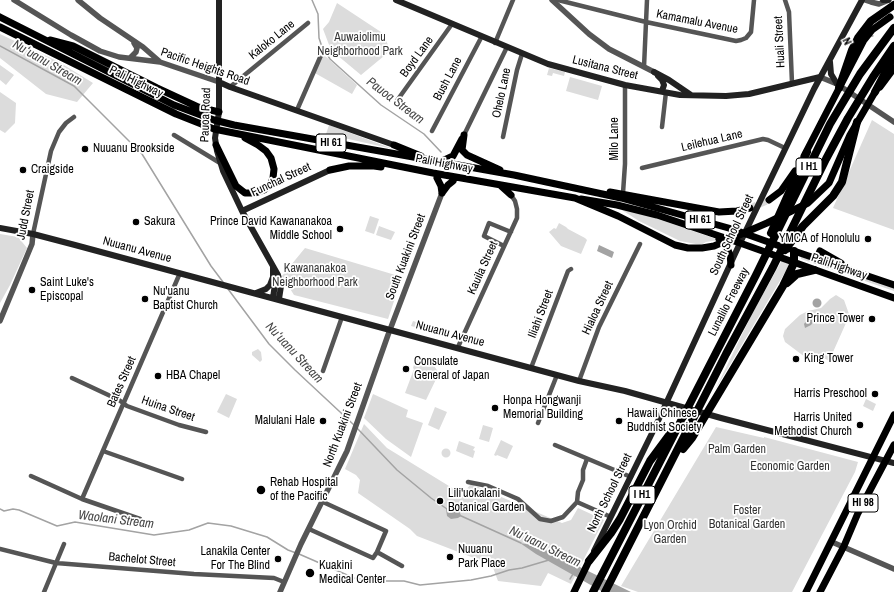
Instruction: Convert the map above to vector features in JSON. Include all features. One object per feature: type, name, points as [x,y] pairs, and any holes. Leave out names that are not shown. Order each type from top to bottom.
[{"type":"highway","points":[[838,86],[858,38],[871,21],[894,5]]},
{"type":"highway","name":"Lunalilo Freeway","points":[[593,592],[736,315],[833,119],[860,74],[894,28]]},
{"type":"highway","name":"Lunalilo Freeway","points":[[605,592],[670,468],[726,354],[773,267],[826,159],[872,77],[894,46]]},
{"type":"highway","points":[[875,92],[894,56]]},
{"type":"highway","points":[[773,267],[804,226],[833,196],[842,182],[857,122]]},
{"type":"highway","points":[[736,315],[807,152]]},
{"type":"highway","points":[[670,468],[692,438],[784,286],[794,263],[792,250]]},
{"type":"highway","points":[[784,286],[796,274],[814,270]]},
{"type":"highway","points":[[588,563],[620,519],[653,456],[682,419]]},
{"type":"main road","name":"Pauoa Road","points":[[219,0],[219,112],[215,138],[216,145],[220,163],[242,211],[277,273],[280,282],[276,299]]},
{"type":"main road","name":"Lusitana Street","points":[[396,0],[522,54],[568,70],[625,86],[680,95],[726,96],[749,94],[820,77]]},
{"type":"main road","name":"South School Street","points":[[665,403],[785,148],[830,58],[863,0]]},
{"type":"main road","points":[[883,0],[889,0]]},
{"type":"main road","points":[[769,200],[781,191],[792,178],[807,152],[838,86],[864,40],[872,30],[890,17]]},
{"type":"main road","name":"Pali Highway","points":[[0,18],[174,106],[200,115],[234,125],[514,175],[656,207],[732,229],[894,284]]},
{"type":"main road","name":"Pali Highway","points":[[0,27],[154,103],[198,123],[234,134],[501,186],[617,205],[740,243],[894,298]]},
{"type":"main road","points":[[35,36],[73,46],[158,88],[198,106],[219,112]]},
{"type":"main road","points":[[830,58],[829,77],[838,86]]},
{"type":"main road","points":[[575,198],[618,216],[675,245],[688,248],[714,246],[808,204],[820,193],[829,183],[857,122],[875,92],[883,84],[894,68]]},
{"type":"main road","points":[[654,72],[662,80],[664,84],[664,92]]},
{"type":"main road","points":[[654,72],[691,95]]},
{"type":"main road","name":"Pacific Heights Road","points":[[218,82],[394,145]]},
{"type":"main road","points":[[216,145],[236,186],[246,193],[251,194],[264,190],[270,185],[273,178],[274,169],[271,158],[266,151],[258,145],[234,134]]},
{"type":"main road","points":[[440,162],[453,156],[464,135]]},
{"type":"main road","points":[[464,135],[462,150],[467,155],[514,175]]},
{"type":"main road","points":[[394,145],[428,160]]},
{"type":"main road","points":[[330,170],[349,166],[374,166],[484,187],[488,183]]},
{"type":"main road","name":"Funchal Street","points":[[242,211],[330,170]]},
{"type":"main road","points":[[437,178],[441,186],[442,193]]},
{"type":"main road","points":[[442,193],[453,181]]},
{"type":"main road","points":[[501,186],[511,196]]},
{"type":"main road","points":[[566,186],[623,193],[719,212],[750,208]]},
{"type":"main road","name":"Nuuanu Avenue","points":[[0,228],[33,234],[458,347],[579,381],[625,391],[721,418],[894,463]]},
{"type":"main road","points":[[706,232],[720,239],[726,246],[730,255],[730,265]]},
{"type":"main road","points":[[254,293],[263,291],[270,285],[273,277],[272,266]]},
{"type":"main road","name":"North School Street","points":[[576,589],[658,421],[665,403]]},
{"type":"main road","name":"HI 98","points":[[806,592],[894,415]]},
{"type":"main road","name":"HI 98","points":[[820,592],[844,546],[858,513],[894,445]]},
{"type":"street","name":"Pacific Heights Road","points":[[14,0],[87,45],[109,54],[160,62],[218,82]]},
{"type":"street","points":[[78,0],[160,62]]},
{"type":"street","points":[[495,43],[513,0]]},
{"type":"street","points":[[552,0],[594,38],[609,49],[654,72]]},
{"type":"street","name":"Kamamalu Avenue","points":[[558,0],[572,2],[646,22],[729,40],[741,40],[748,36],[751,30],[754,0]]},
{"type":"street","points":[[644,67],[647,0]]},
{"type":"street","name":"Huali Street","points":[[785,0],[789,12],[792,83]]},
{"type":"street","points":[[863,0],[879,4],[889,0]]},
{"type":"street","name":"Kaloko Lane","points":[[230,87],[308,23]]},
{"type":"street","name":"Boyd Lane","points":[[396,102],[452,24]]},
{"type":"street","name":"Bush Lane","points":[[432,131],[482,36]]},
{"type":"street","points":[[129,58],[135,54],[137,48],[132,41]]},
{"type":"street","points":[[464,135],[507,47]]},
{"type":"street","points":[[297,110],[322,53]]},
{"type":"street","name":"Ohelo Lane","points":[[503,137],[517,70],[522,54]]},
{"type":"street","points":[[820,77],[829,77]]},
{"type":"street","name":"Milo Lane","points":[[623,193],[625,164],[625,86]]},
{"type":"street","points":[[838,86],[894,122]]},
{"type":"street","points":[[662,127],[664,92]]},
{"type":"street","name":"Judd Street","points":[[0,321],[32,244],[51,151],[59,132],[74,116]]},
{"type":"street","points":[[174,135],[220,163]]},
{"type":"street","name":"Leilehua Lane","points":[[642,168],[764,139],[785,148]]},
{"type":"street","name":"South Kuakini Street","points":[[390,329],[442,193]]},
{"type":"street","name":"Kauila Street","points":[[458,347],[516,218],[516,201],[511,196]]},
{"type":"street","points":[[504,246],[484,236],[489,223],[511,232]]},
{"type":"street","name":"Hialoa Street","points":[[579,381],[599,327],[640,244]]},
{"type":"street","name":"Iliahi Street","points":[[531,368],[568,271],[571,269]]},
{"type":"street","name":"Bates Street","points":[[82,499],[180,273]]},
{"type":"street","points":[[323,371],[342,317]]},
{"type":"street","name":"North Kuakini Street","points":[[280,592],[301,544],[347,451],[390,329]]},
{"type":"street","points":[[538,423],[557,375]]},
{"type":"street","name":"Huina Street","points":[[72,378],[127,406],[179,425],[206,432]]},
{"type":"street","points":[[555,445],[630,477]]},
{"type":"street","points":[[103,451],[182,479]]},
{"type":"street","points":[[468,482],[488,486],[518,499],[540,519],[551,521],[563,517],[577,502],[578,492],[583,480],[583,470],[587,459]]},
{"type":"street","points":[[31,476],[82,499],[140,519]]},
{"type":"street","points":[[309,530],[373,558],[377,552],[386,531],[323,502]]},
{"type":"street","points":[[577,502],[611,517]]},
{"type":"street","points":[[832,542],[894,569]]},
{"type":"street","points":[[44,592],[64,544]]},
{"type":"street","name":"Bachelot Street","points":[[0,548],[56,563],[194,574],[274,578],[284,582]]},
{"type":"street","points":[[377,552],[402,566]]},
{"type":"green space","name":"Auwaiolimu Neighborhood Park","points":[[337,3],[384,34],[390,51],[361,75],[331,50],[323,29],[329,22]]},
{"type":"green space","points":[[0,34],[59,62],[93,83],[77,102],[46,94],[0,58]]},
{"type":"green space","name":"Auwaiolimu Neighborhood Park","points":[[322,53],[357,85],[352,94],[313,72]]},
{"type":"green space","points":[[0,65],[14,75],[6,85],[0,80]]},
{"type":"green space","points":[[549,68],[565,72],[564,76],[553,73],[552,76],[547,75]]},
{"type":"green space","points":[[570,77],[602,86],[598,100],[566,91]]},
{"type":"green space","points":[[0,92],[16,103],[15,123],[5,133],[0,130]]},
{"type":"green space","points":[[872,120],[894,134],[894,230],[833,208]]},
{"type":"green space","points":[[329,125],[393,149],[326,134]]},
{"type":"green space","points":[[622,210],[635,211],[719,240],[706,242],[701,245],[680,241],[639,221]]},
{"type":"green space","points":[[370,216],[379,219],[374,234],[365,231]]},
{"type":"green space","points":[[559,223],[587,240],[581,254],[561,246],[549,232],[554,228],[556,229]]},
{"type":"green space","points":[[379,226],[395,232],[391,240],[376,235]]},
{"type":"green space","points":[[0,234],[18,237],[27,248],[0,303]]},
{"type":"green space","name":"Kawananakoa Neighborhood Park","points":[[305,248],[402,277],[388,319],[294,295],[282,276]]},
{"type":"green space","points":[[800,254],[894,288],[894,291],[801,259]]},
{"type":"green space","points":[[782,260],[790,264],[715,390],[752,314]]},
{"type":"green space","points":[[836,295],[844,300],[849,314],[846,323],[829,361],[824,358],[818,359],[813,363],[785,342],[783,336],[785,329],[800,315],[808,311],[821,308]]},
{"type":"green space","points":[[413,321],[425,325],[423,329],[411,326]]},
{"type":"green space","points":[[258,349],[261,352],[262,360],[260,362],[252,355],[252,352]]},
{"type":"green space","points":[[417,355],[432,363],[439,373],[426,400],[405,393],[414,369]]},
{"type":"green space","points":[[226,394],[237,399],[229,418],[217,412]]},
{"type":"green space","points":[[373,394],[408,410],[406,417],[423,423],[411,457],[386,439],[364,418]]},
{"type":"green space","points":[[866,399],[876,404],[873,411],[863,406]]},
{"type":"green space","points":[[435,407],[447,412],[439,430],[428,425]]},
{"type":"green space","name":"Lili'uokalani Botanical Garden","points":[[364,424],[387,448],[462,494],[471,484],[562,523],[571,520],[578,508],[604,520],[571,584],[548,573],[541,586],[498,581],[492,565],[417,536],[410,529],[358,493],[360,480],[356,475],[345,469]]},
{"type":"green space","points":[[483,425],[493,428],[489,442],[479,439]]},
{"type":"green space","name":"Foster Botanical Garden","points":[[716,427],[764,437],[858,462],[855,472],[792,592],[638,592],[621,586]]},
{"type":"green space","points":[[501,440],[513,446],[507,459],[494,455]]},
{"type":"green space","points":[[459,441],[475,447],[473,450],[475,451],[473,458],[456,451]]},
{"type":"green space","points":[[446,448],[451,453],[446,458],[441,453]]},
{"type":"shaded area","points":[[599,245],[614,252],[612,258],[597,251]]},
{"type":"shaded area","points":[[815,299],[819,299],[821,303],[819,307],[815,307],[813,305],[813,301]]},
{"type":"shaded area","points":[[811,315],[814,315],[814,321],[811,325],[805,328],[804,324]]},
{"type":"shaded area","points":[[451,505],[459,510],[461,516],[451,519],[447,516],[446,509]]},
{"type":"shaded area","points":[[520,543],[537,546],[631,592],[603,592],[536,554]]},
{"type":"waterway","name":"Pauoa Stream","points":[[312,0],[318,14],[319,38],[322,47],[330,59],[381,105],[424,134],[441,152]]},
{"type":"waterway","name":"Nuʻuanu Stream","points":[[0,46],[74,86],[142,154],[211,266],[223,282]]},
{"type":"waterway","name":"Nuʻuanu Stream","points":[[228,289],[269,344],[354,425]]},
{"type":"waterway","name":"Nuʻuanu Stream","points":[[356,427],[397,470],[447,509]]},
{"type":"waterway","name":"Waolani Stream","points":[[0,509],[4,511],[13,509],[19,510],[57,526],[75,522],[154,535],[189,530],[208,523],[231,526],[267,537],[288,550],[296,553]]},
{"type":"waterway","name":"Nuʻuanu Stream","points":[[459,515],[521,543]]},
{"type":"waterway","name":"Waolani Stream","points":[[299,554],[354,578],[371,581],[404,581],[420,585],[471,580],[549,560]]},
{"type":"waterway","points":[[570,579],[573,574]]},
{"type":"tunnel","points":[[750,208],[769,200]]},
{"type":"place","name":"Nuuanu Brookside","points":[[85,149]]},
{"type":"place","name":"Craigside","points":[[23,170]]},
{"type":"place","name":"Sakura","points":[[136,222]]},
{"type":"place","name":"Prince David Kawananakoa Middle School","points":[[340,229]]},
{"type":"place","name":"YMCA of Honolulu","points":[[868,239]]},
{"type":"place","name":"Saint Luke's Episcopal","points":[[32,290]]},
{"type":"place","name":"Nu'uanu Baptist Church","points":[[145,299]]},
{"type":"place","name":"Prince Tower","points":[[872,319]]},
{"type":"place","name":"King Tower","points":[[796,359]]},
{"type":"place","name":"Consulate General of Japan","points":[[406,369]]},
{"type":"place","name":"HBA Chapel","points":[[158,376]]},
{"type":"place","name":"Harris Preschool","points":[[875,394]]},
{"type":"place","name":"Honpa Hongwanji Memorial Building","points":[[495,408]]},
{"type":"place","name":"Malulani Hale","points":[[323,421]]},
{"type":"place","name":"Hawaii Chinese Buddhist Society","points":[[619,421]]},
{"type":"place","name":"Harris United Methodist Church","points":[[860,425]]},
{"type":"place","name":"Rehab Hospital of the Pacific","points":[[261,490]]},
{"type":"place","name":"Lili'uokalani Botanical Garden","points":[[440,501]]},
{"type":"place","name":"Nuuanu Park Place","points":[[450,557]]},
{"type":"place","name":"Lanakila Center For The Blind","points":[[278,559]]},
{"type":"place","name":"Kuakini Medical Center","points":[[310,573]]},
{"type":"park label","name":"Palm Garden","points":[[737,450]]},
{"type":"park label","name":"Economic Garden","points":[[790,467]]},
{"type":"park label","name":"Lyon Orchid Garden","points":[[670,533]]}]
